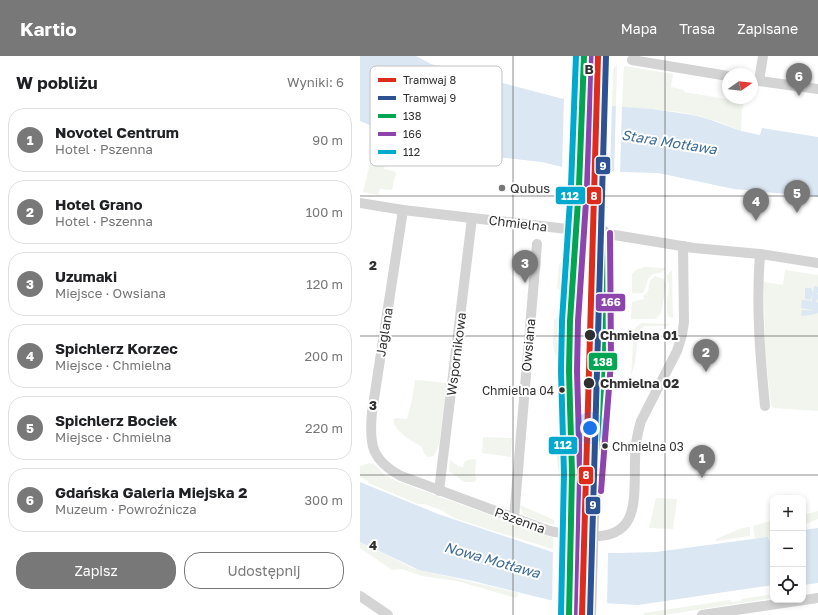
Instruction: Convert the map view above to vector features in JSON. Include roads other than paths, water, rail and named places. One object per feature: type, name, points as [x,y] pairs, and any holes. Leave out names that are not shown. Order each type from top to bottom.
[{"type":"main road","points":[[568,615],[571,515],[569,335],[572,270],[579,186],[584,56]]},
{"type":"main road","name":"Chmielna","points":[[576,230],[602,233]]},
{"type":"main road","points":[[588,615],[591,515],[602,362],[602,233]]},
{"type":"street","points":[[758,71],[763,56]]},
{"type":"street","points":[[632,60],[722,75]]},
{"type":"street","points":[[758,80],[818,89]]},
{"type":"street","name":"Chmielna","points":[[360,203],[403,210],[576,230]]},
{"type":"street","name":"Jaglana","points":[[376,454],[371,435],[372,412],[403,210]]},
{"type":"street","name":"Wspornikowa","points":[[438,491],[472,218]]},
{"type":"street","name":"Chmielna","points":[[602,233],[683,246],[760,254],[818,263]]},
{"type":"street","name":"Owsiana","points":[[514,518],[537,244]]},
{"type":"street","name":"Pszenna","points":[[376,454],[381,462],[391,471],[401,476],[552,532],[599,536],[616,532],[630,517],[633,508],[635,450],[641,421],[677,351],[682,334],[684,322],[683,246]]},
{"type":"street","points":[[760,254],[758,279],[759,335],[764,406]]},
{"type":"street","points":[[360,596],[388,615]]},
{"type":"street","points":[[702,615],[818,598]]},
{"type":"water","points":[[360,56],[416,56],[431,64],[439,66],[370,66],[370,125],[360,121]]},
{"type":"water","name":"Stara Motława","points":[[502,83],[571,101],[652,109],[693,115],[741,131],[760,135],[762,128],[818,137],[818,197],[734,189],[658,173],[620,172],[562,167],[542,162],[502,158]]},
{"type":"water","points":[[815,286],[818,287],[818,293],[816,294],[818,294],[818,301],[817,299],[816,301],[818,303],[818,313],[801,316],[802,310],[815,311],[801,308],[802,300],[812,301],[812,295],[811,300],[805,299],[805,288],[811,288],[813,293]]},
{"type":"water","name":"Nowa Motława","points":[[360,482],[438,514],[552,552],[656,552],[768,537],[770,542],[770,585],[638,605],[550,600],[473,581],[419,570],[360,542]]},
{"type":"water","points":[[818,528],[818,583],[806,585],[806,531],[806,530]]},
{"type":"tram line","name":"8","points":[[582,615],[598,56]]},
{"type":"tram line","name":"9","points":[[590,615],[606,56]]},
{"type":"place","name":"Gdańska Galeria Miejska 2","points":[[799,96]]},
{"type":"place","name":"Qubus","points":[[502,188]]},
{"type":"place","name":"Spichlerz Bociek","points":[[797,213]]},
{"type":"place","name":"Spichlerz Korzec","points":[[756,221]]},
{"type":"place","name":"Uzumaki","points":[[525,283]]},
{"type":"place","name":"Chmielna 01","points":[[590,335]]},
{"type":"place","name":"Hotel Grano","points":[[706,372]]},
{"type":"place","name":"Chmielna 02","points":[[589,383]]},
{"type":"place","name":"Chmielna 04","points":[[562,390]]},
{"type":"place","name":"Chmielna 03","points":[[605,446]]},
{"type":"place","name":"Novotel Centrum","points":[[702,478]]}]
